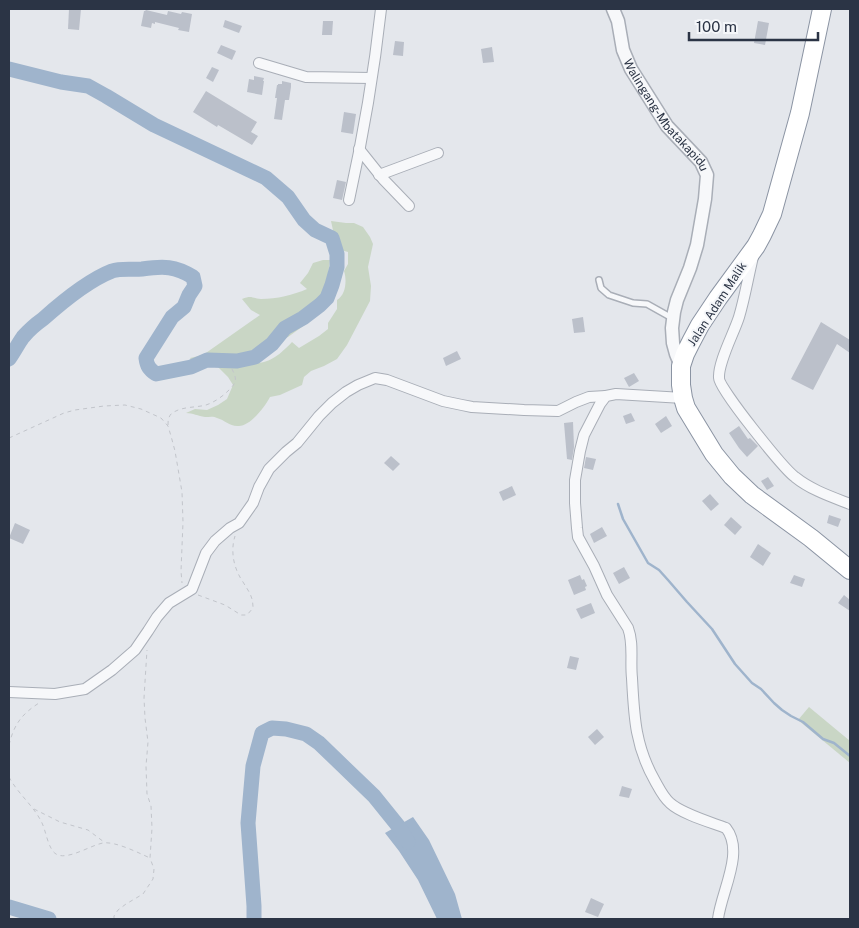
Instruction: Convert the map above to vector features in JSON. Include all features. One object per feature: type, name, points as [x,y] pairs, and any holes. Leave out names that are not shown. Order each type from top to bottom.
[{"type":"highway","name":"Jalan Adam Malik","points":[[819,12],[800,113],[778,194],[767,226],[756,246],[700,325],[681,366],[681,384],[686,408],[714,454],[732,476],[752,495],[850,570]]},
{"type":"street","points":[[349,200],[360,149],[377,43],[380,9]]},
{"type":"street","name":"Walingang-Mbatakapidu","points":[[613,9],[618,21],[623,50],[631,69],[667,126],[701,162],[707,175],[697,245],[677,300],[673,318],[673,343],[681,366]]},
{"type":"street","points":[[259,63],[306,77],[371,78]]},
{"type":"street","points":[[360,149],[379,175],[409,206]]},
{"type":"street","points":[[379,175],[438,153]]},
{"type":"street","points":[[756,246],[741,309],[720,366],[718,380],[749,423],[794,476],[812,488],[850,504]]},
{"type":"street","points":[[9,692],[55,694],[85,689],[112,670],[134,650],[169,603],[192,589],[206,553],[215,541],[239,523],[253,503],[269,469],[298,443],[332,402],[358,384],[375,378],[387,380],[443,401],[472,407],[554,411],[588,397],[616,394],[683,398]]},
{"type":"street","points":[[606,396],[587,428],[580,451],[575,480],[578,537],[607,595],[630,634],[635,726],[640,747],[650,772],[662,793],[670,802],[691,814],[726,828],[729,832],[733,850],[732,861],[718,919]]},
{"type":"lane","points":[[599,280],[601,288],[609,295],[633,303],[647,304],[673,318]]},
{"type":"path","points":[[232,369],[236,382],[229,390],[215,401],[175,412],[170,415],[168,426],[175,451],[182,492],[182,586],[192,589],[198,596],[225,605],[241,615],[247,615],[253,608],[253,599],[237,573],[232,557],[239,523]]},
{"type":"path","points":[[9,438],[64,413],[104,406],[125,405],[141,409],[161,418],[168,426]]},
{"type":"path","points":[[114,919],[118,910],[143,894],[153,879],[154,869],[150,858],[151,806],[147,794],[146,766],[148,742],[144,718],[148,632]]},
{"type":"path","points":[[9,744],[17,723],[28,710],[55,694]]},
{"type":"path","points":[[9,777],[14,786],[33,808],[56,855],[65,856],[105,843]]},
{"type":"path","points":[[33,808],[60,822],[88,830],[105,843],[133,850],[150,858]]},
{"type":"green space","points":[[331,221],[354,223],[363,227],[373,244],[368,267],[371,286],[370,301],[347,345],[337,359],[311,371],[304,377],[302,385],[280,395],[270,397],[257,415],[243,425],[233,425],[214,417],[186,413],[195,409],[207,410],[227,399],[233,385],[218,367],[231,362],[234,364],[260,363],[272,359],[292,342],[299,348],[328,329],[328,323],[337,309],[337,300],[344,291],[344,271],[348,264],[348,252],[341,250],[334,235]]},
{"type":"green space","points":[[330,260],[325,296],[319,313],[306,324],[288,337],[270,346],[208,362],[192,362],[190,358],[203,355],[260,315],[251,310],[242,299],[250,297],[261,299],[279,297],[307,289],[300,283],[313,263]]},
{"type":"green space","points":[[809,707],[850,741],[850,763],[798,720]]},
{"type":"water","points":[[413,817],[429,840],[455,894],[462,919],[437,919],[418,880],[385,833]]},
{"type":"building","points":[[69,9],[81,9],[79,30],[68,29]]},
{"type":"building","points":[[144,11],[167,15],[168,11],[192,14],[189,32],[155,22],[155,24],[152,23],[151,28],[141,26]]},
{"type":"building","points":[[225,20],[242,26],[239,33],[223,27]]},
{"type":"building","points":[[323,21],[333,21],[332,35],[322,35]]},
{"type":"building","points":[[758,21],[769,23],[765,45],[754,43]]},
{"type":"building","points":[[395,41],[404,42],[403,56],[393,55]]},
{"type":"building","points":[[221,45],[236,51],[232,60],[217,53]]},
{"type":"building","points":[[492,47],[494,62],[483,63],[481,49]]},
{"type":"building","points":[[212,67],[219,70],[213,82],[206,78]]},
{"type":"building","points":[[254,76],[264,78],[262,95],[247,92],[249,79],[254,80]]},
{"type":"building","points":[[282,81],[291,83],[291,87],[289,100],[285,100],[282,120],[274,119],[277,85],[282,84]]},
{"type":"building","points":[[206,91],[257,122],[251,132],[258,136],[252,145],[193,112]]},
{"type":"building","points":[[344,112],[356,114],[353,134],[341,132]]},
{"type":"building","points":[[337,180],[346,182],[342,200],[333,198]]},
{"type":"building","points":[[583,317],[585,332],[574,333],[572,319]]},
{"type":"building","points":[[821,322],[850,340],[850,353],[837,344],[813,390],[791,379]]},
{"type":"building","points":[[457,351],[461,359],[446,366],[443,358]]},
{"type":"building","points":[[634,373],[639,381],[629,387],[624,378]]},
{"type":"building","points":[[631,413],[635,421],[626,424],[623,416]]},
{"type":"building","points":[[666,416],[672,426],[661,433],[655,424]]},
{"type":"building","points":[[573,422],[574,447],[572,460],[567,459],[564,423]]},
{"type":"building","points":[[739,426],[748,439],[750,438],[758,446],[747,457],[729,433]]},
{"type":"building","points":[[391,456],[400,464],[393,471],[384,463]]},
{"type":"building","points":[[586,457],[596,459],[593,470],[584,468]]},
{"type":"building","points":[[768,477],[774,486],[767,490],[761,481]]},
{"type":"building","points":[[512,486],[516,495],[503,501],[499,492]]},
{"type":"building","points":[[710,494],[719,504],[711,511],[702,501]]},
{"type":"building","points":[[829,515],[841,519],[838,527],[827,523]]},
{"type":"building","points":[[731,517],[742,527],[735,535],[724,525]]},
{"type":"building","points":[[15,523],[30,530],[23,544],[9,538]]},
{"type":"building","points":[[602,527],[607,536],[594,543],[590,534]]},
{"type":"building","points":[[758,544],[771,553],[763,566],[750,557]]},
{"type":"building","points":[[624,567],[630,578],[619,584],[613,573]]},
{"type":"building","points":[[580,575],[587,586],[585,587],[586,590],[574,595],[568,580]]},
{"type":"building","points":[[794,575],[805,579],[802,587],[790,583]]},
{"type":"building","points":[[844,595],[850,600],[850,611],[838,603]]},
{"type":"building","points":[[591,603],[595,613],[581,619],[576,609]]},
{"type":"building","points":[[570,656],[579,658],[576,670],[567,668]]},
{"type":"building","points":[[597,729],[604,737],[595,745],[588,737]]},
{"type":"building","points":[[622,786],[632,789],[629,798],[619,796]]},
{"type":"building","points":[[591,898],[604,904],[598,917],[585,912]]},
{"type":"waterway","points":[[9,69],[61,82],[88,86],[154,125],[266,178],[288,197],[304,220],[315,230],[332,238],[337,254],[337,267],[327,298],[303,318],[285,328],[272,344],[255,357],[237,361],[207,360],[191,367],[156,374],[152,371],[146,358],[172,317],[184,307],[195,286],[193,277],[181,271],[163,267],[116,270],[94,280],[67,299],[30,330],[23,337],[9,359]]},
{"type":"waterway","points":[[618,504],[623,519],[648,563],[659,570],[712,629],[735,664],[752,683],[761,689],[782,710],[803,722],[823,739],[834,743],[850,756]]},
{"type":"waterway","points":[[254,919],[248,823],[253,766],[262,733],[272,728],[286,729],[306,734],[319,743],[374,796],[399,827],[408,842]]},
{"type":"waterway","points":[[9,907],[49,919]]}]
